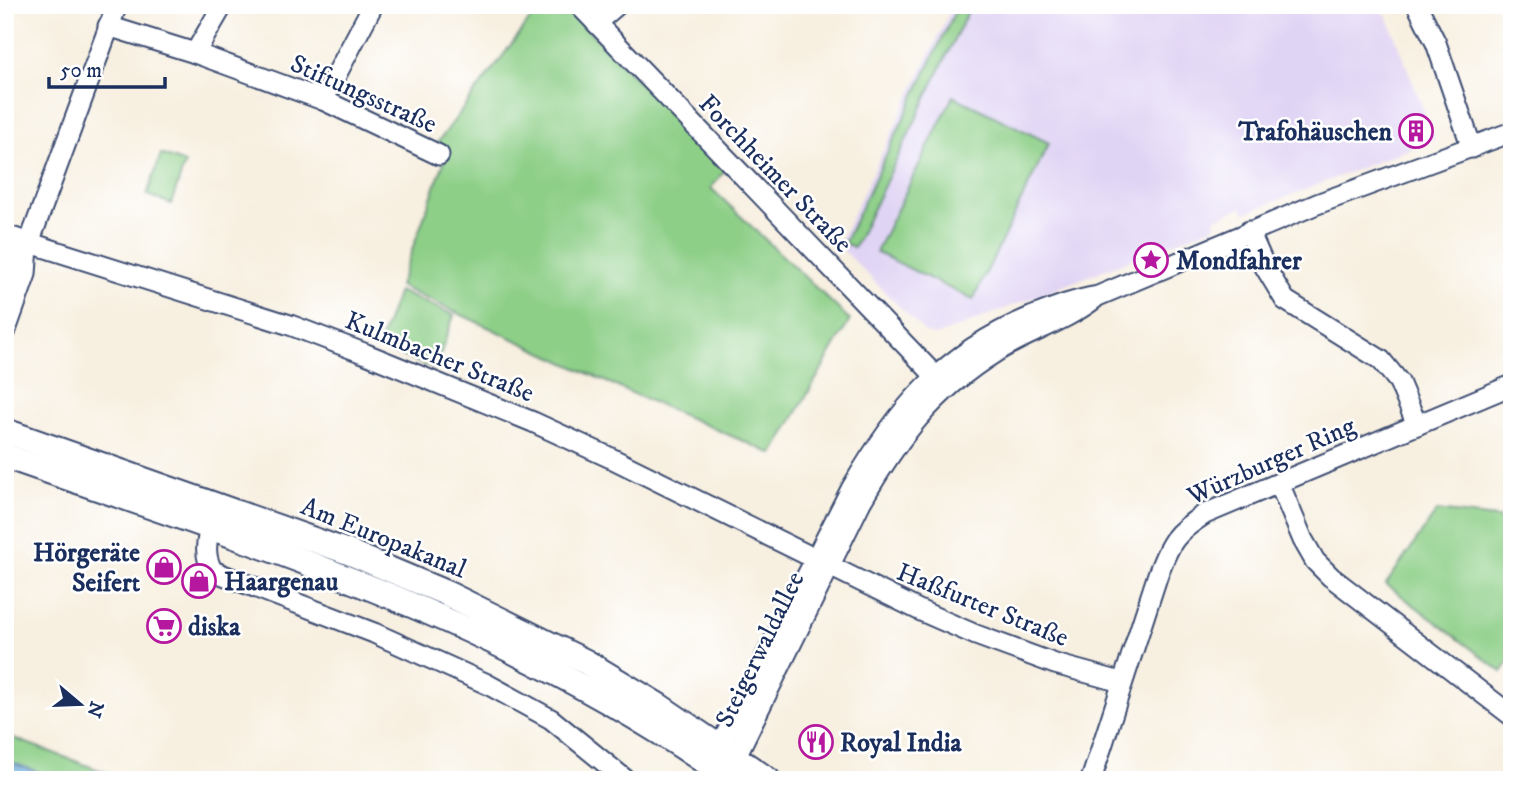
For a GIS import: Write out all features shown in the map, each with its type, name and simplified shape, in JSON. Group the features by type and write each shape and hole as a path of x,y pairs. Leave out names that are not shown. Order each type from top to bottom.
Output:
{"main road":[{"name":"Am Europakanal","path":"5,431 348,552 448,594 586,662 724,767"},
{"name":"Am Europakanal","path":"5,456 354,580 452,621 613,704 684,747 724,767 768,780"}],"street":[{"path":"5,289 13,268 29,243 117,5"},
{"path":"195,53 223,5"},
{"path":"323,100 373,5"},
{"name":"Forchheimer Straße","path":"579,5 941,382"},
{"path":"596,23 617,5"},
{"path":"1417,5 1436,43 1472,148"},
{"name":"Stiftungsstraße","path":"108,26 195,53 323,100 439,155"},
{"name":"Steigerwaldallee","path":"724,767 872,453 897,416 941,382 969,348 1005,328 1071,301 1098,296 1317,204 1512,132"},
{"path":"1250,231 1265,267 1285,300 1381,360 1399,382 1417,425"},
{"name":"Kulmbacher Straße","path":"5,235 297,328 378,359 545,427 822,562"},
{"path":"5,333 26,274 29,243"},
{"name":"Würzburger Ring","path":"1091,780 1121,682 1170,543 1187,525 1205,514 1279,482 1512,385"},
{"path":"1279,482 1303,540 1315,561 1331,577 1512,716"},
{"path":"210,528 206,551 208,563 213,570 374,633 487,684 551,719 626,780"},
{"name":"Haßfurter Straße","path":"822,562 975,635 1055,664 1121,682"}],"shaded area":[{"path":"953,5 1373,5 1387,16 1435,139 1245,213 1242,207 1214,219 1216,226 936,336 926,333 838,245"}],"green space":[{"path":"541,5 564,5 725,170 711,188 850,320 773,454 622,389 399,286 448,151 438,142"},
{"path":"958,5 971,5 854,248 844,243"},
{"path":"953,96 1049,143 973,300 876,252"},
{"path":"161,154 185,163 171,204 147,195"},
{"path":"398,291 454,315 435,369 378,347"},
{"path":"1437,511 1512,520 1512,657 1502,672 1386,584"},
{"path":"5,735 125,780 59,780 5,760"}],"water":[{"path":"5,760 59,780 5,780"}],"place":[{"name":"Trafohäuschen","path":"1416,131"},
{"name":"Mondfahrer","path":"1151,260"},
{"name":"Hörgeräte Seifert","path":"164,567"},
{"name":"Haargenau","path":"199,581"},
{"name":"diska","path":"164,626"},
{"name":"Royal India","path":"816,742"}]}
